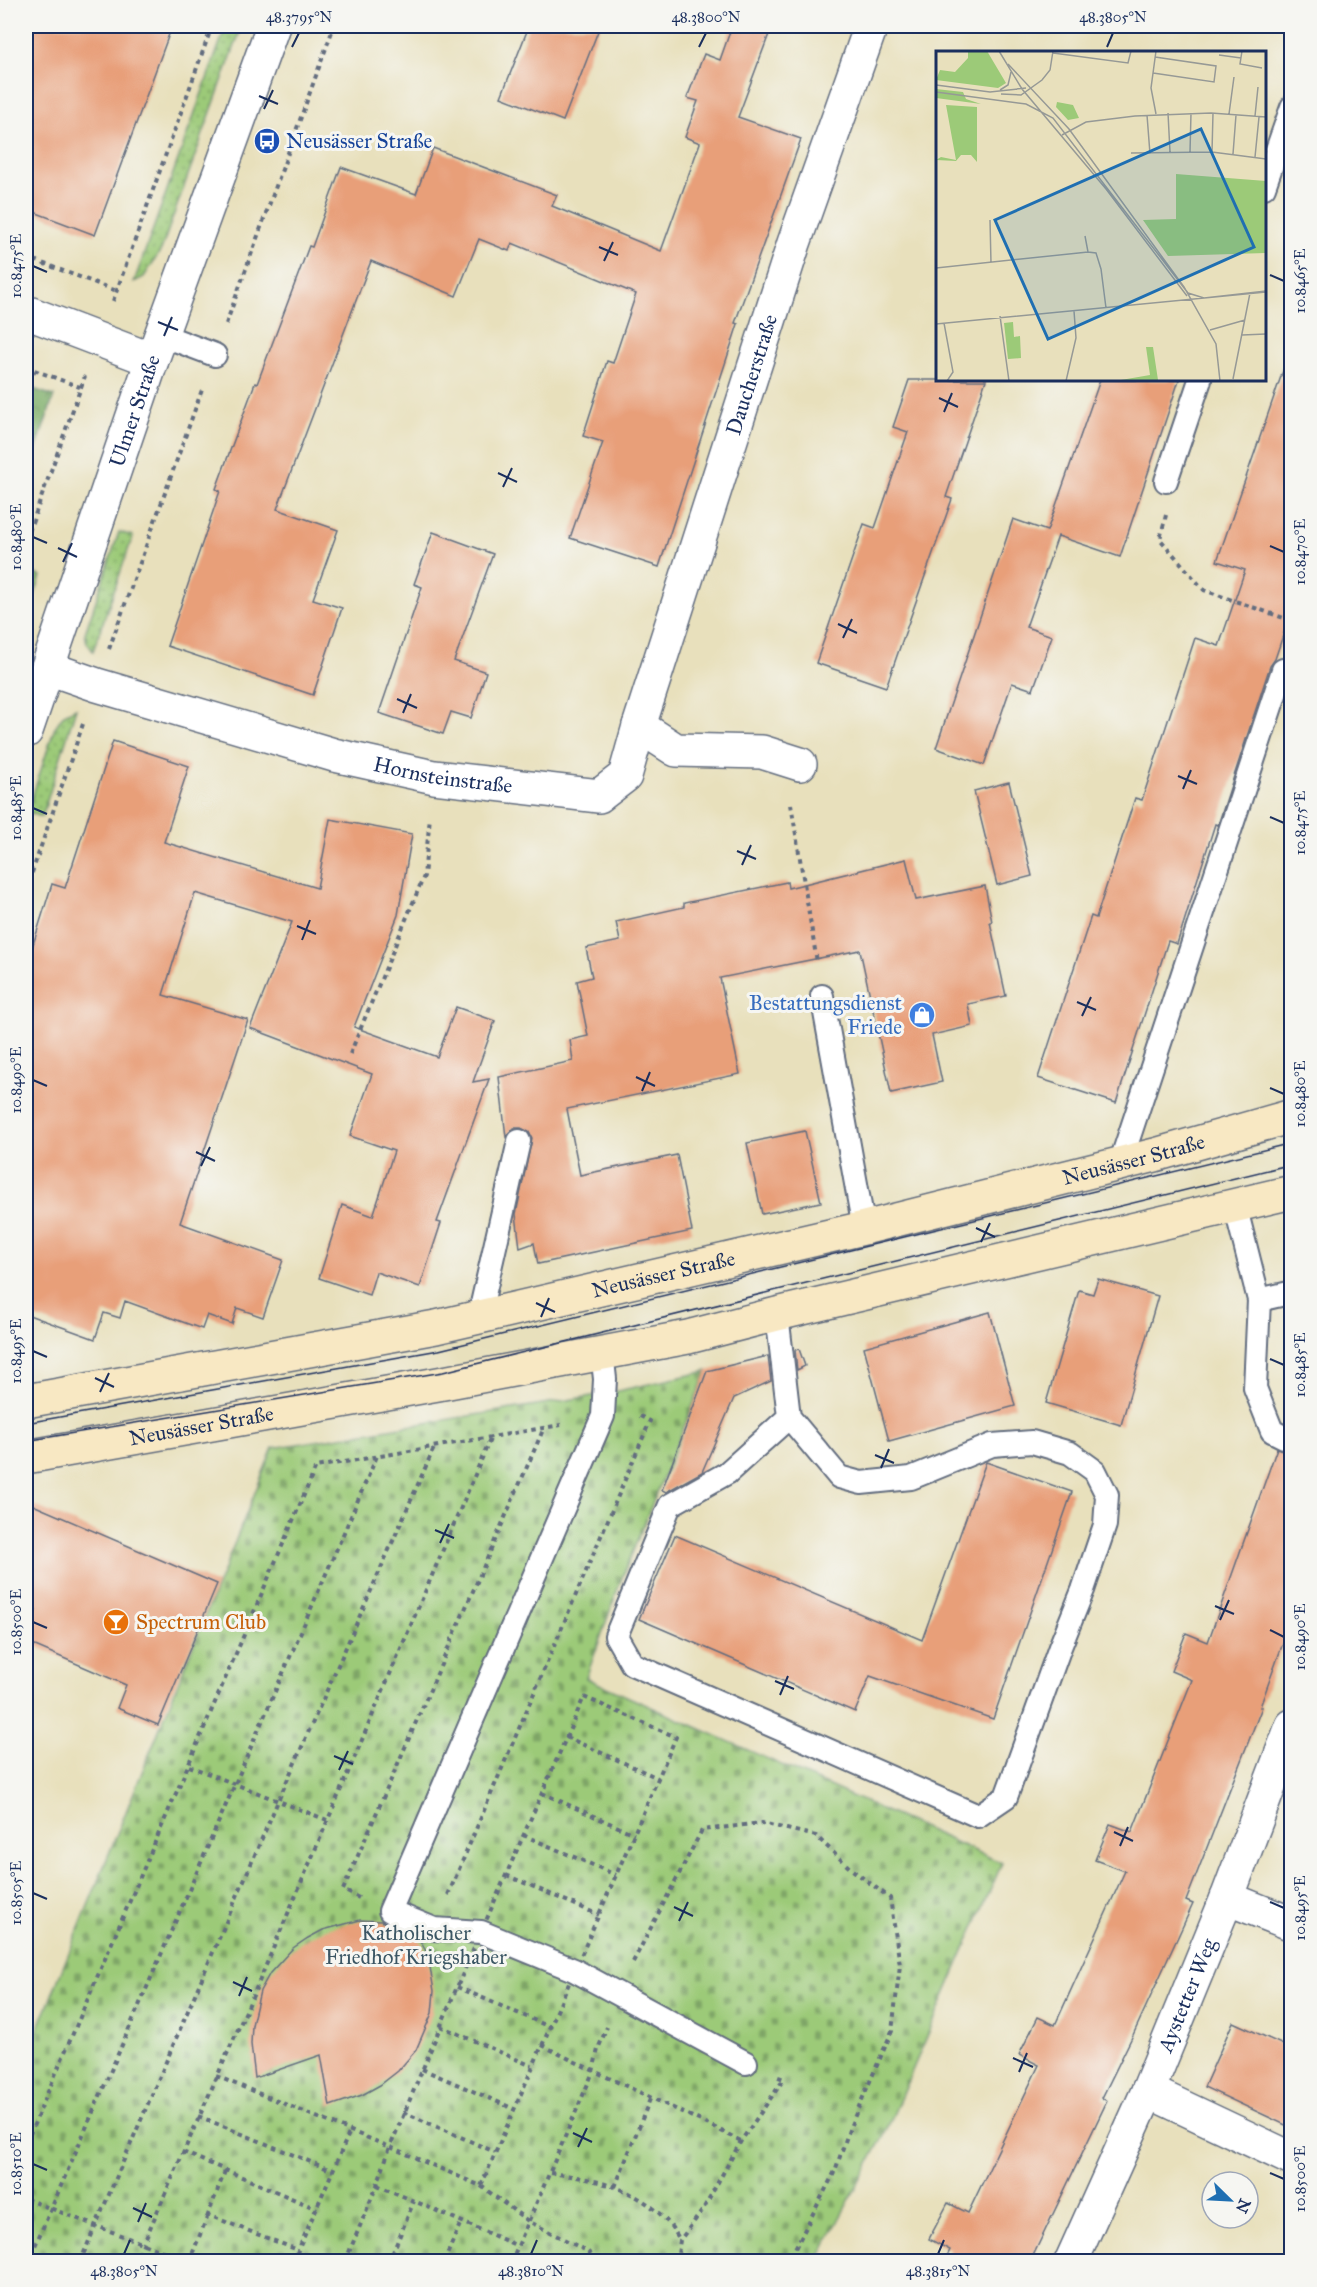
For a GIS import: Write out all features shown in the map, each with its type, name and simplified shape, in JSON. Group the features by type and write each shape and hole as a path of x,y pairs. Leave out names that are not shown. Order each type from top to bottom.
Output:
{"main road":[{"name":"Neusässer Straße","path":"26,1401 435,1327 864,1228 1120,1164 1292,1116"},
{"name":"Neusässer Straße","path":"26,1457 688,1337 1292,1192"}],"street":[{"name":"Ulmer Straße","path":"26,731 157,348 273,26"},
{"name":"Daucherstraße","path":"639,726 794,243 871,26"},
{"path":"26,312 157,348"},
{"name":"Hornsteinstraße","path":"48,668 97,686 334,755 434,777 599,796 625,776 639,726"},
{"path":"639,726 676,750 762,752 791,761"},
{"name":"Aystetter Weg","path":"1071,2262 1148,2091 1227,1898 1292,1725"},
{"path":"1227,1898 1292,1924"},
{"path":"1148,2091 1292,2159"}],"lane":[{"path":"1266,182 1292,107"},
{"path":"157,348 215,355"},
{"path":"1166,481 1200,381"},
{"path":"1120,1164 1283,670"},
{"path":"822,996 864,1228"},
{"path":"479,1317 519,1141"},
{"path":"1235,1205 1259,1300 1255,1388 1282,1436"},
{"path":"1259,1300 1289,1293"},
{"path":"777,1314 789,1417 839,1477 861,1483 911,1478 992,1445 1032,1442 1070,1453 1095,1471 1107,1495 1105,1525 1006,1797 978,1816 632,1664 616,1636 670,1505 727,1473 789,1417"},
{"path":"602,1352 605,1379 603,1416 390,1911 434,1929 481,1932 574,1970 746,2062"}],"path":[{"path":"26,257 117,291 212,26"},
{"path":"26,367 80,387 26,540"},
{"path":"26,378 36,372"},
{"path":"1166,481 1170,500 1160,539 1204,590 1292,621"},
{"path":"26,890 86,716"},
{"path":"791,761 822,996"},
{"path":"350,1054 424,876 434,777"},
{"path":"26,2143 316,1467 543,1430 603,1416 621,1406 650,1420 434,1929"},
{"path":"390,1911 343,1890 543,1430"},
{"path":"135,2262 491,1437"},
{"path":"80,2262 278,1801 434,1447"},
{"path":"28,2262 377,1456"},
{"path":"566,1737 658,1778"},
{"path":"189,1767 327,1820"},
{"path":"542,1793 634,1834"},
{"path":"633,1962 702,1830 762,1823 816,1836 851,1869 890,1898 900,1965 892,2031 850,2127 835,2171 789,2262"},
{"path":"523,1835 616,1875"},
{"path":"506,1875 599,1915"},
{"path":"457,1987 550,2027"},
{"path":"511,2262 593,2072 598,2049 621,1994"},
{"path":"440,2026 532,2066"},
{"path":"542,2045 593,2072 650,2099 691,2115 741,2141"},
{"path":"677,2262 680,2240 702,2211 741,2141 784,2079 746,2062"},
{"path":"422,2069 514,2109"},
{"path":"216,2076 390,2147 345,2262"},
{"path":"615,2187 650,2099"},
{"path":"404,2112 495,2152"},
{"path":"198,2116 333,2171"},
{"path":"293,2262 350,2131"},
{"path":"183,2152 317,2209"},
{"path":"26,2199 190,2261 225,2171"},
{"path":"550,2173 577,2176 615,2187 637,2197 663,2217 680,2240"},
{"path":"377,2185 518,2246"},
{"path":"481,2186 528,2221 588,2251 599,2262"},
{"path":"389,2262 414,2201"},
{"path":"208,2215 298,2250"},
{"path":"444,2262 461,2222"}],"green space":[{"path":"226,26 242,26 161,250 144,277 134,282"},
{"path":"26,388 54,396 26,479"},
{"path":"119,532 133,536 93,651 87,643 85,633"},
{"path":"28,572 41,576 26,620 26,580"},
{"path":"76,708 42,817 27,812 55,727 64,714"},
{"name":"Katholischer Friedhof Kriegshaber","path":"707,1371 621,1580 586,1678 1002,1863 887,2129 817,2261 26,2262 26,2059 273,1448 604,1394"}],"building":[{"path":"26,26 172,26 95,235 26,209"},
{"path":"529,26 600,26 563,121 501,97"},
{"path":"732,26 772,26 738,117 801,139 735,323 738,324 659,567 570,538 603,442 583,436 607,361 613,363 636,294 512,243 509,251 479,239 456,296 371,261 277,509 338,530 313,599 342,608 313,695 167,646 220,491 216,489 255,383 257,384 309,246 312,247 341,167 416,194 433,148 557,195 552,206 661,251 700,143 685,137 698,101 687,98 704,54 720,60"},
{"path":"1286,362 1292,363 1292,609 1275,659 1270,666 1218,825 1215,824 1177,944 1168,941 1116,1103 1038,1078 1091,916 1096,918 1135,798 1142,800 1195,638 1219,646 1245,570 1217,561"},
{"path":"909,380 986,381 946,497 952,499 886,687 816,663 864,524 875,528 908,432 893,427"},
{"path":"1100,381 1179,381 1120,557 1058,536 1026,627 1052,636 1033,690 1012,683 984,765 936,748 1013,519 1047,531"},
{"path":"433,532 493,554 454,661 486,672 471,718 451,712 443,734 379,713 422,587 414,584"},
{"path":"113,741 189,766 164,842 317,888 330,819 412,834 398,915 354,1027 437,1057 456,1007 495,1021 473,1082 489,1079 437,1222 441,1223 420,1287 376,1272 369,1295 319,1278 342,1205 373,1216 394,1151 350,1136 372,1074 250,1028 292,922 195,893 163,995 248,1020 180,1223 283,1260 263,1317 237,1308 232,1324 207,1315 202,1329 125,1301 120,1318 104,1313 95,1339 26,1314 26,967 52,884 65,888"},
{"path":"1009,782 1032,876 997,885 974,791"},
{"path":"906,859 916,900 985,886 992,922 990,922 1006,996 968,1004 972,1026 932,1035 942,1082 891,1093 860,950 720,978 740,1074 567,1109 580,1175 677,1155 692,1231 538,1264 534,1243 520,1248 516,1214 532,1138 529,1132 521,1128 514,1128 506,1137 499,1077 573,1061 570,1040 588,1036 577,981 592,977 586,948 620,941 616,922 684,907 684,903 787,882 788,888"},
{"path":"805,1131 821,1202 762,1214 747,1143"},
{"path":"1098,1279 1158,1296 1121,1425 1046,1403 1079,1290 1093,1294"},
{"path":"990,1312 1015,1406 889,1441 864,1347"},
{"path":"799,1349 805,1366 797,1370 795,1350"},
{"path":"768,1356 771,1381 734,1398 702,1472 666,1492 662,1490 707,1371"},
{"path":"1277,1448 1292,1454 1292,1618 1260,1707 1262,1707 1186,1901 1193,1904 1102,2098 1107,2101 1030,2262 944,2262 950,2250 929,2239 948,2203 968,2213 1039,2065 1019,2055 1038,2017 1055,2025 1125,1871 1095,1860 1110,1824 1132,1832 1192,1680 1171,1671 1186,1633 1208,1642"},
{"path":"986,1462 1072,1492 993,1719 870,1676 855,1712 639,1619 675,1535 922,1640"},
{"name":"Spectrum Club","path":"26,1502 217,1584 158,1725 117,1708 126,1685 26,1642 26,1635 36,1610 26,1605"},
{"path":"360,1920 381,1921 418,1937 428,1955 434,1991 432,2013 416,2050 398,2071 380,2085 362,2095 330,2106 321,2055 255,2078 251,2044 252,2025 260,1991 270,1973 293,1948 308,1938 323,1930"},
{"path":"1233,2022 1292,2049 1292,2128 1204,2087"}],"tram line":[{"path":"26,1423 439,1350 1292,1143"},
{"path":"26,1441 443,1372 1292,1164"}],"place":[{"name":"Neusässer Straße","path":"267,141"},
{"name":"Bestattungsdienst Friede","path":"922,1015"},
{"name":"Spectrum Club","path":"116,1622"}]}
